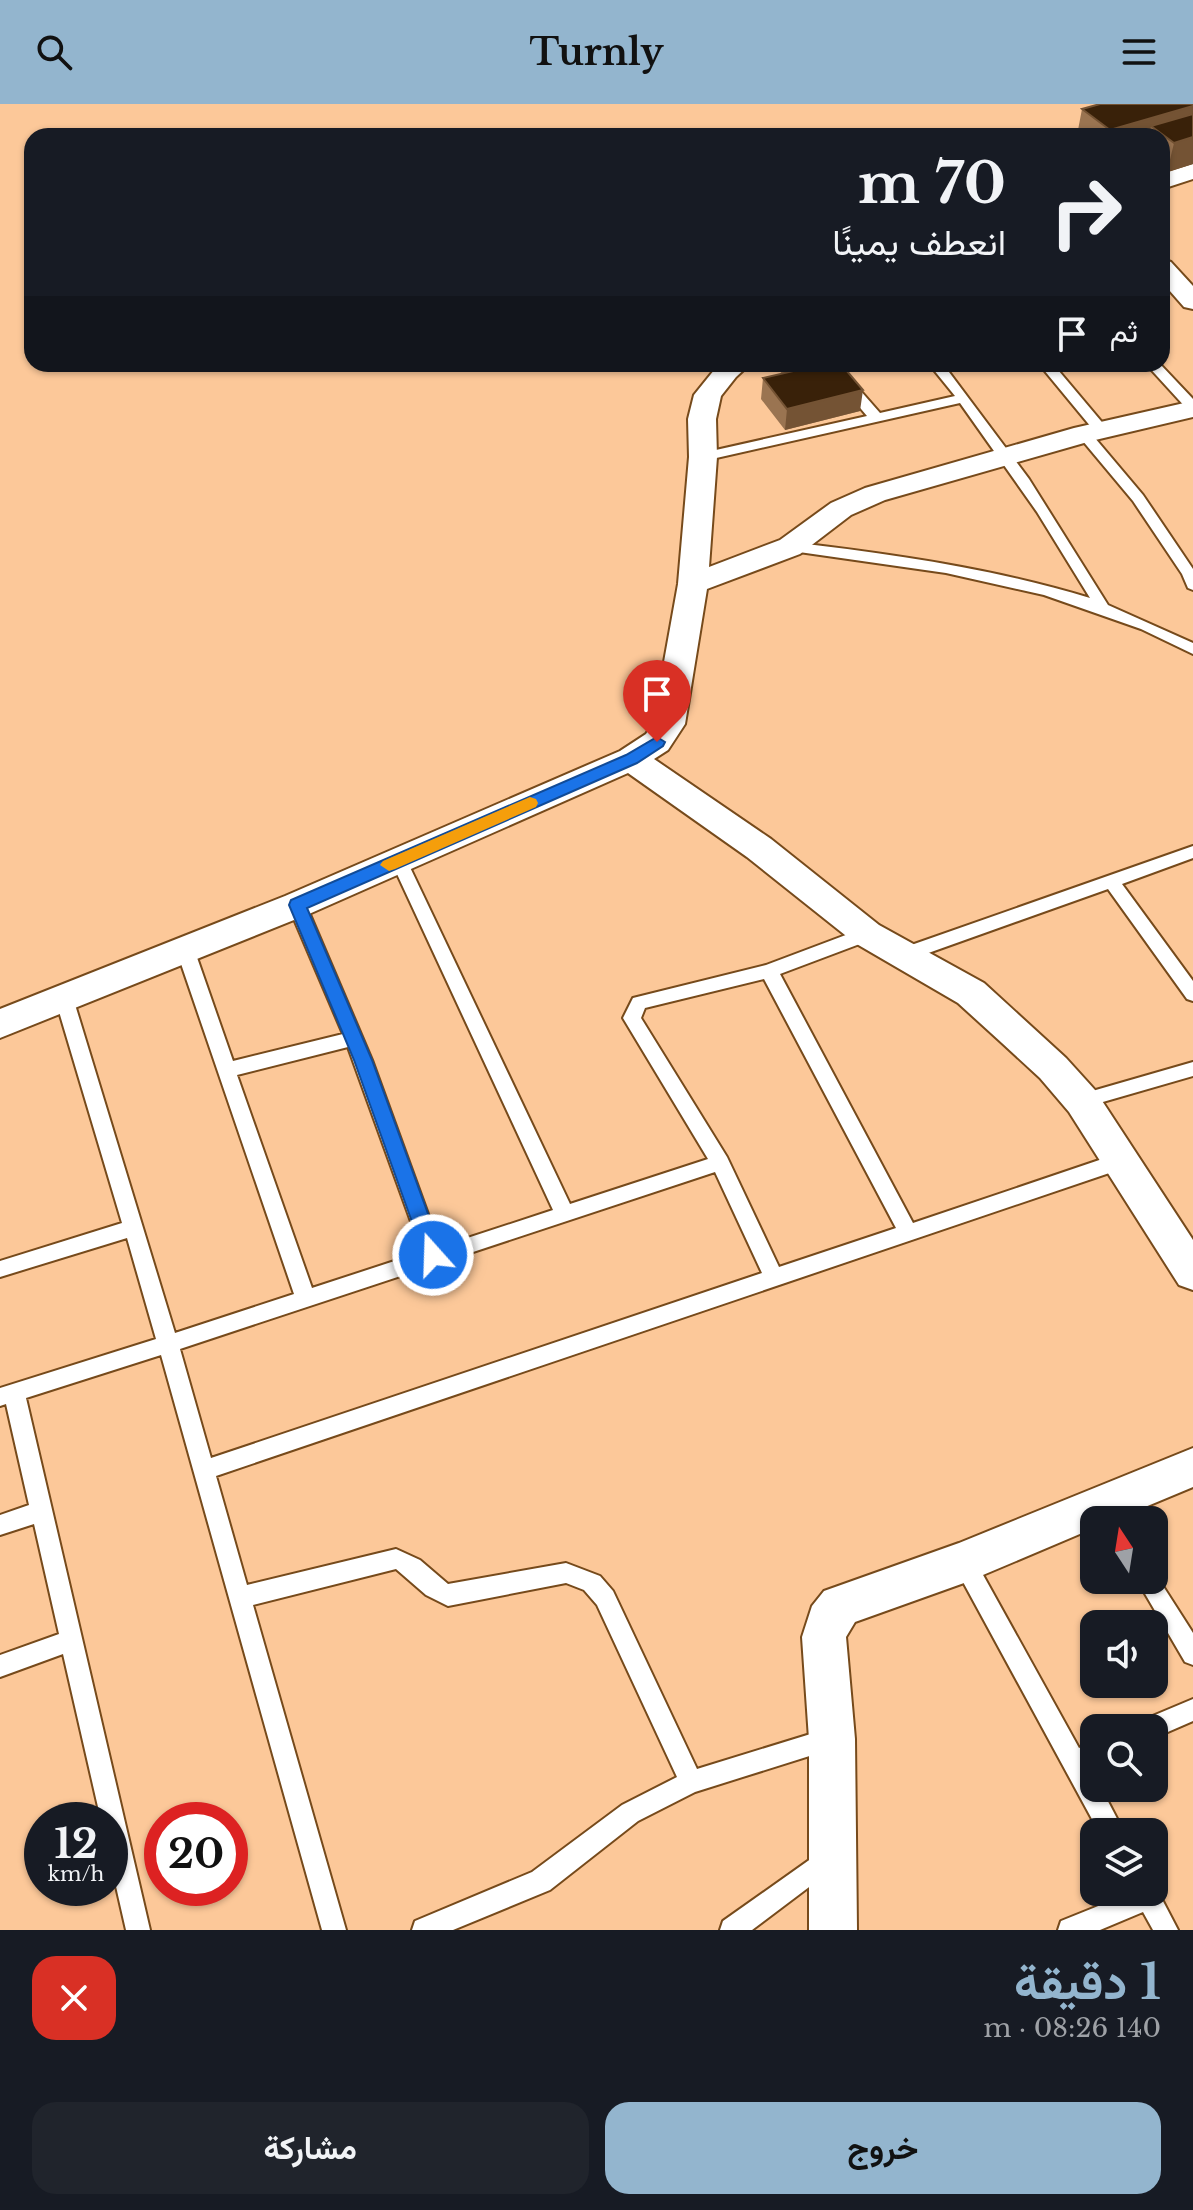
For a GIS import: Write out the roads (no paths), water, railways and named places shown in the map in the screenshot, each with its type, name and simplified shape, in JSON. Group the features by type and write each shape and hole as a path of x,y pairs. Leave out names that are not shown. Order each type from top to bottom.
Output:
{"street":[{"path":"1170,179 1193,171"},
{"path":"1170,276 1193,301"},
{"path":"0,1024 297,905 631,759 657,742 669,724 693,584 703,457 702,419 708,395 725,372"},
{"path":"693,584 790,547 841,509 875,494 1010,458 1092,432 1193,408"},
{"path":"631,759 759,848 867,934 971,993 1053,1068 1082,1101 1193,1273"},
{"path":"1118,1506 1193,1467"},
{"path":"833,1930 832,1739 824,1637 828,1621 840,1606 1080,1521"}],"lane":[{"path":"837,372 876,417"},
{"path":"943,372 1010,458 1053,522 1102,607"},
{"path":"1051,372 1189,574 1193,585"},
{"path":"1160,372 1193,408"},
{"path":"703,457 964,398"},
{"path":"790,547 894,559 984,576 1102,607 1157,629 1193,649"},
{"path":"906,954 1193,852"},
{"path":"399,861 564,1212"},
{"path":"1111,881 1192,992"},
{"path":"297,905 354,1038 433,1255"},
{"path":"774,1277 720,1163 632,1018 639,1003 769,971 867,934"},
{"path":"185,949 305,1298"},
{"path":"769,971 908,1232"},
{"path":"64,998 168,1344 334,1930"},
{"path":"227,1070 354,1038"},
{"path":"1082,1101 1193,1069"},
{"path":"204,1470 1120,1161"},
{"path":"138,1930 42,1511 7,1394 720,1163"},
{"path":"0,1269 134,1228"},
{"path":"0,1525 42,1511"},
{"path":"239,1598 396,1559 410,1563 436,1592 448,1595 566,1573 592,1583 605,1598 691,1782"},
{"path":"964,1562 1080,1750"},
{"path":"1157,1594 1193,1654"},
{"path":"0,1666 71,1640"},
{"path":"1168,1721 1193,1710"},
{"path":"424,1930 541,1881 630,1813 691,1782 832,1739"},
{"path":"732,1930 832,1855"},
{"path":"1070,1930 1123,1906"},
{"path":"1153,1906 1166,1930"}]}
